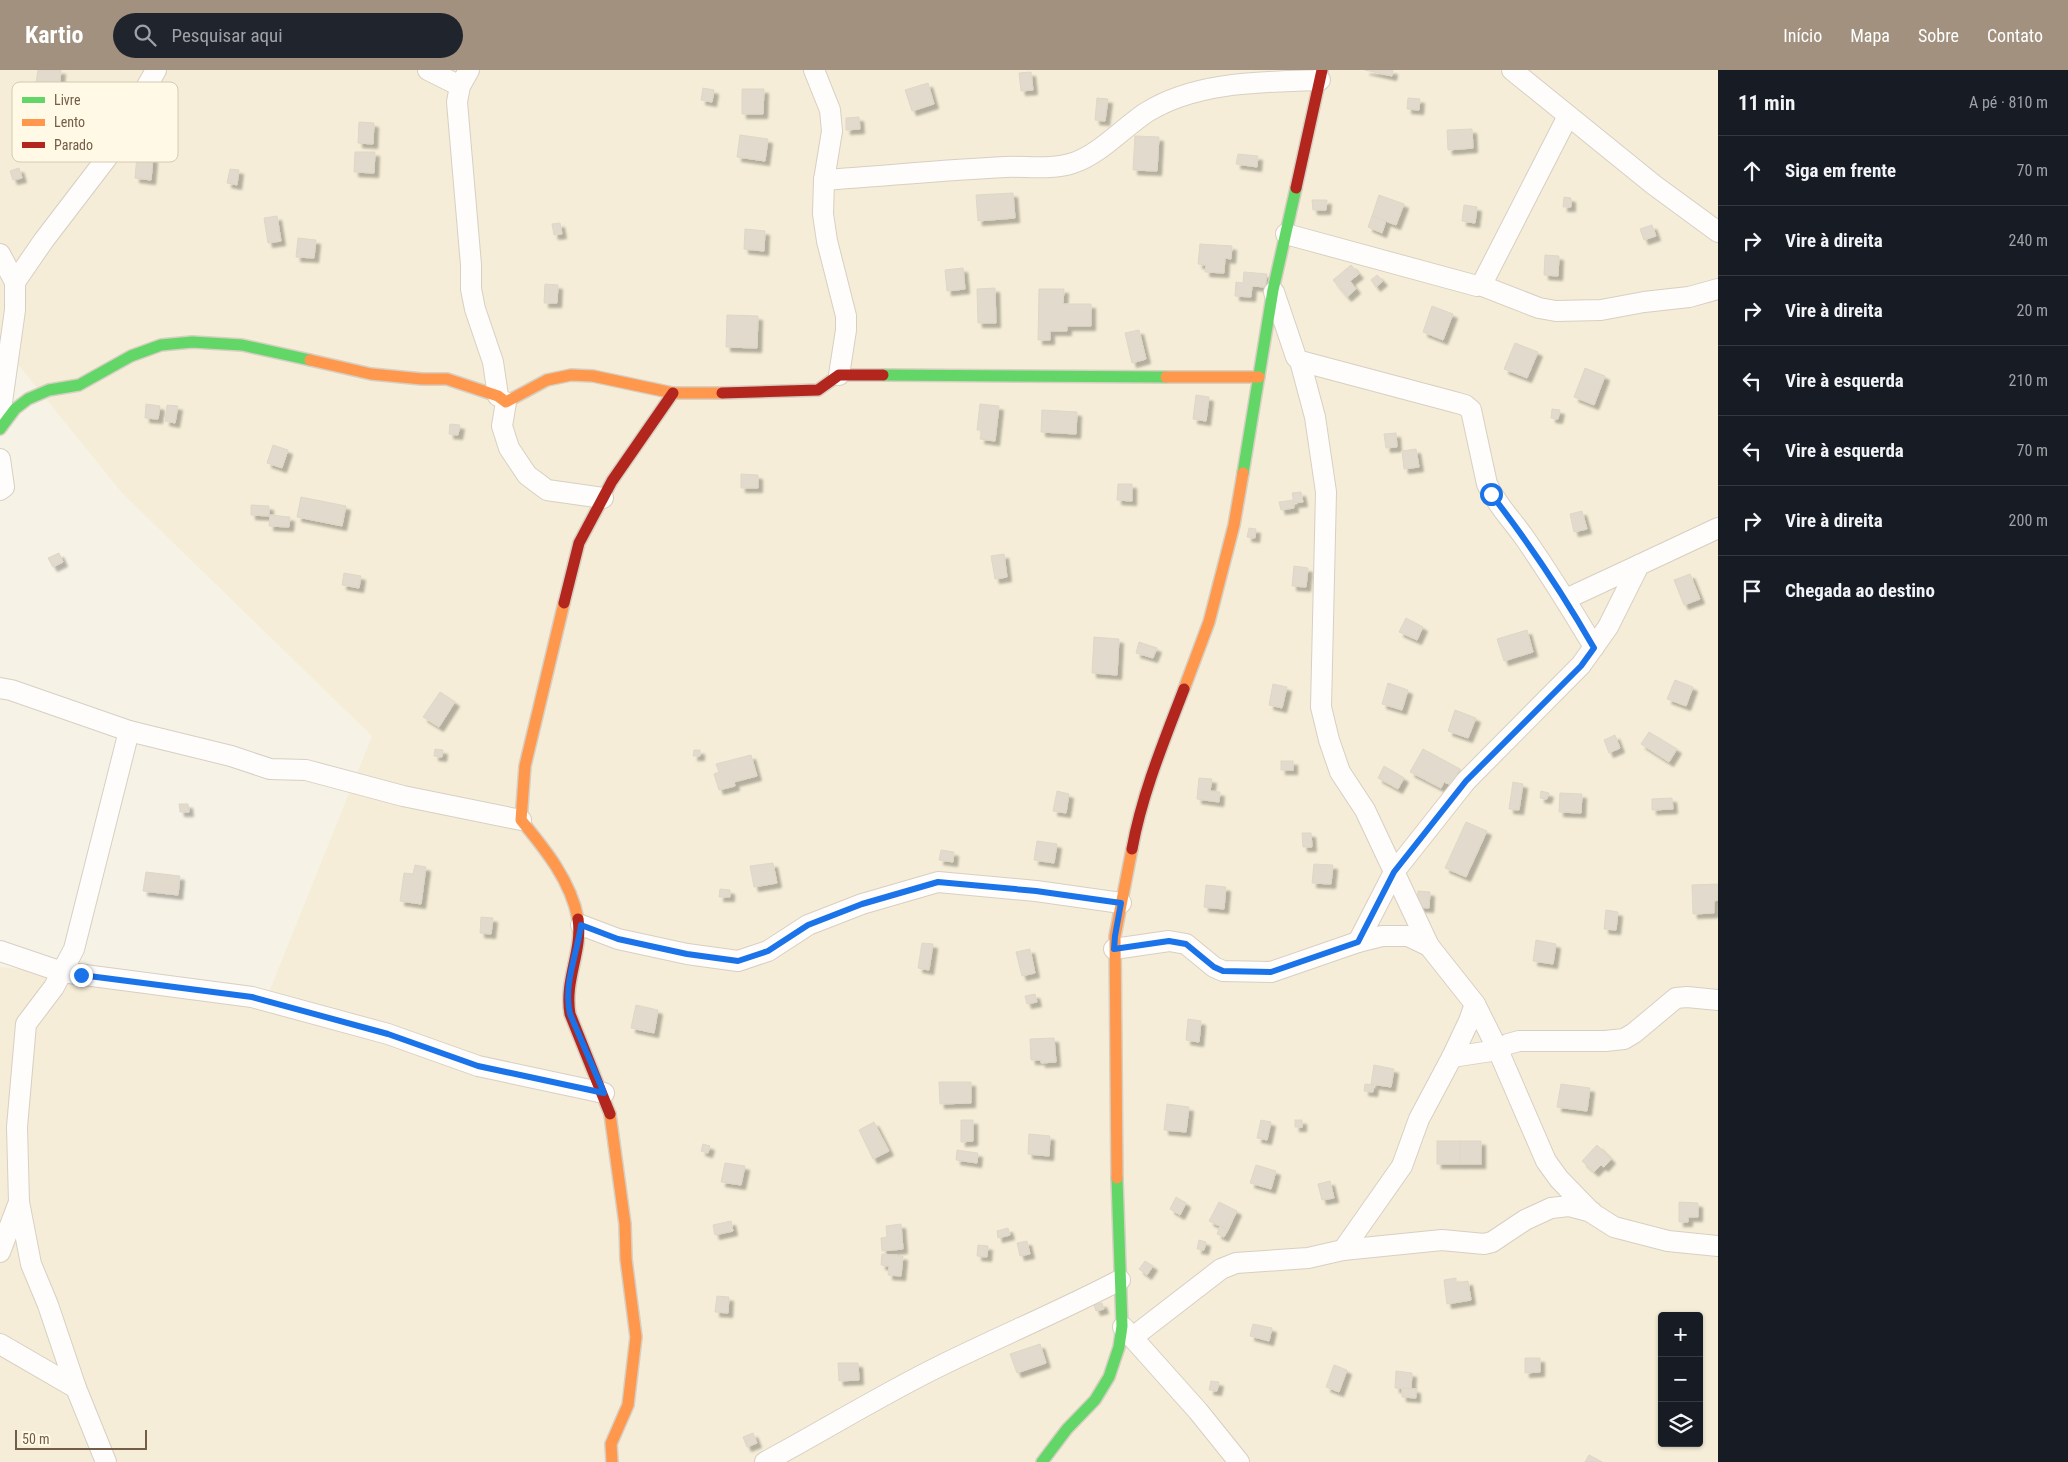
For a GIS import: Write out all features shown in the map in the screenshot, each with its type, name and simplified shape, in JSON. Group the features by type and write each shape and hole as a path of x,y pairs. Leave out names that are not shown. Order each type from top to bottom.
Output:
{"street":[{"path":"149,82 156,70"},
{"path":"428,70 465,78 457,102 472,265 471,289 475,309 493,362 502,399 502,426 509,448 527,475 547,490 603,498"},
{"path":"814,70 830,110 832,131 824,180 824,214 827,241 846,316 846,330 838,375"},
{"path":"1512,70 1654,185 1718,232"},
{"path":"824,180 1004,167 1064,165 1087,156 1149,112 1169,101 1206,89 1321,75 1274,290 1234,525 1216,599 1158,757 1135,832 1114,949 1120,1280 1128,1331 1239,1462"},
{"path":"1286,234 1472,286 1480,284 1483,282 1568,116"},
{"path":"15,282 44,240 104,162"},
{"path":"0,254 15,282 15,310 0,416"},
{"path":"1480,284 1521,302 1538,308 1556,311 1601,310 1644,302 1689,297 1718,289"},
{"path":"1274,290 1296,357 1300,361 1315,417 1326,492 1321,707 1329,740 1340,772 1365,810 1429,946 1475,1004 1498,1050 1546,1161 1559,1179 1592,1213 1614,1227 1668,1241 1718,1246"},
{"path":"0,429 15,410 28,399 49,390 79,385 131,356 161,345 184,343 242,345 370,374 447,378 502,399 547,380 572,375 593,376 673,393 818,390 838,375 1259,377"},
{"path":"1300,361 1459,403 1471,410 1487,484 1491,494 1523,535 1566,599 1594,648"},
{"path":"521,820 524,766 579,543 612,481 673,393"},
{"path":"0,459 4,486 0,490"},
{"path":"1566,599 1718,528"},
{"path":"1358,942 1394,872 1466,781 1581,666 1608,627 1639,565"},
{"path":"0,688 11,690 129,732 231,756 270,769 306,770 403,796 521,820 543,844 578,910 581,925 579,941 572,962 567,1002 570,1014 609,1109 625,1224 626,1258 636,1337 628,1405 611,1444 612,1462"},
{"path":"106,1462 76,1388 48,1305 31,1264 19,1202 17,1127 26,1024 54,987 76,940 129,732"},
{"path":"581,925 618,939 687,954 738,961 768,951 808,925 862,904 938,882 1036,891 1121,903"},
{"path":"1114,949 1169,941 1186,944 1214,967 1223,971 1271,972 1358,942 1382,936 1408,936 1429,946"},
{"path":"0,951 62,972 252,997 388,1034 478,1066 604,1093"},
{"path":"1452,1057 1498,1050 1508,1044 1519,1041 1604,1041 1624,1039 1676,998 1687,997 1718,1000"},
{"path":"1343,1250 1402,1166 1416,1124 1452,1057 1475,1004"},
{"path":"0,1252 19,1202"},
{"path":"1042,1462 1067,1429 1095,1400 1109,1376 1119,1347 1128,1331 1221,1268 1236,1263 1308,1258 1343,1250 1442,1240 1484,1244 1492,1242 1525,1220 1551,1208 1569,1206 1592,1213"},
{"path":"765,1462 860,1408 937,1368 1120,1280"},
{"path":"0,1344 76,1388"}],"shaded area":[{"path":"0,70 1718,70 1718,1462 0,1462 0,967 267,997 372,736 123,494 0,342"}],"building":[{"path":"38,70 61,70 60,82 36,82"},
{"path":"1365,70 1393,70 1392,76"},
{"path":"1031,72 1033,90 1021,91 1019,73"},
{"path":"928,83 934,104 912,111 905,90"},
{"path":"703,88 714,90 712,102 701,100"},
{"path":"742,89 764,89 763,114 742,114"},
{"path":"1097,98 1108,99 1105,121 1095,120"},
{"path":"1408,98 1420,99 1419,110 1407,109"},
{"path":"859,117 860,129 846,130 846,118"},
{"path":"359,122 374,123 373,144 358,143"},
{"path":"1472,129 1473,148 1448,150 1447,130"},
{"path":"740,135 768,139 765,161 737,157"},
{"path":"1135,136 1159,137 1157,171 1133,170"},
{"path":"355,152 375,152 374,173 354,172"},
{"path":"1238,154 1258,156 1257,167 1236,164"},
{"path":"136,162 153,162 151,180 135,178"},
{"path":"19,168 22,178 13,180 10,171"},
{"path":"230,169 239,170 237,185 227,183"},
{"path":"1013,193 1015,218 978,221 976,195"},
{"path":"1379,195 1404,204 1396,225 1372,216"},
{"path":"1564,197 1571,198 1571,207 1563,207"},
{"path":"1312,200 1327,200 1326,210 1313,210"},
{"path":"1464,205 1477,207 1475,223 1462,221"},
{"path":"277,216 281,241 268,243 264,218"},
{"path":"1372,216 1386,221 1382,233 1368,227"},
{"path":"560,223 562,234 554,235 552,224"},
{"path":"1652,225 1656,236 1644,240 1640,229"},
{"path":"745,229 765,231 764,251 744,249"},
{"path":"298,238 316,240 314,258 296,257"},
{"path":"1200,244 1232,246 1231,259 1225,258 1224,273 1205,272 1206,265 1198,264"},
{"path":"1545,255 1559,256 1558,276 1544,275"},
{"path":"1351,265 1359,274 1350,281 1356,289 1347,297 1333,280"},
{"path":"963,268 965,289 947,291 945,270"},
{"path":"1244,272 1267,274 1265,287 1252,286 1251,297 1235,296 1236,282 1243,283"},
{"path":"1377,275 1383,281 1376,287 1371,280"},
{"path":"545,284 558,285 557,303 544,303"},
{"path":"995,288 996,323 978,323 977,289"},
{"path":"1039,289 1064,289 1063,304 1091,304 1091,326 1067,326 1067,331 1050,331 1050,340 1038,340"},
{"path":"1432,306 1453,314 1443,340 1423,332"},
{"path":"727,315 758,316 757,348 726,347"},
{"path":"1139,330 1146,359 1132,363 1125,333"},
{"path":"1515,343 1538,352 1527,378 1504,369"},
{"path":"1585,368 1605,376 1594,405 1574,397"},
{"path":"1196,395 1209,397 1206,421 1193,419"},
{"path":"146,404 160,406 158,419 145,418"},
{"path":"980,404 999,406 995,441 980,439 982,430 977,430"},
{"path":"167,405 178,406 175,423 165,421"},
{"path":"1552,409 1560,410 1558,419 1551,418"},
{"path":"1042,410 1077,412 1076,434 1041,432"},
{"path":"450,424 460,425 458,435 449,434"},
{"path":"1396,433 1397,447 1386,448 1384,434"},
{"path":"273,445 288,450 282,468 267,463"},
{"path":"1416,449 1419,467 1404,469 1402,451"},
{"path":"741,474 758,475 758,488 741,488"},
{"path":"1118,484 1132,484 1132,501 1117,500"},
{"path":"1301,492 1303,502 1294,503 1292,493"},
{"path":"301,497 346,506 342,526 297,517"},
{"path":"1293,500 1294,508 1281,510 1279,502"},
{"path":"251,505 269,506 269,516 251,515"},
{"path":"1582,511 1587,529 1574,532 1570,514"},
{"path":"270,515 290,517 289,527 269,526"},
{"path":"1249,528 1256,529 1255,538 1247,537"},
{"path":"59,553 63,562 53,567 48,558"},
{"path":"1004,554 1007,577 995,579 991,556"},
{"path":"1294,566 1308,568 1306,587 1292,586"},
{"path":"344,573 361,576 359,588 342,585"},
{"path":"1690,574 1700,599 1684,605 1674,580"},
{"path":"1406,618 1423,627 1417,640 1399,632"},
{"path":"1527,630 1533,652 1504,661 1497,639"},
{"path":"1094,637 1119,639 1117,675 1092,673"},
{"path":"1139,642 1157,648 1153,658 1136,653"},
{"path":"1675,680 1693,687 1686,706 1667,699"},
{"path":"1388,683 1408,690 1402,710 1382,704"},
{"path":"1273,684 1287,687 1282,708 1269,705"},
{"path":"440,692 455,702 439,727 423,717"},
{"path":"1455,710 1476,718 1468,738 1448,731"},
{"path":"1649,732 1677,749 1669,762 1641,744"},
{"path":"1615,735 1620,748 1609,753 1604,740"},
{"path":"435,749 443,750 442,757 434,756"},
{"path":"1423,749 1460,769 1451,785 1444,782 1441,788 1410,772"},
{"path":"694,750 700,750 700,756 693,756"},
{"path":"751,755 757,776 734,782 735,786 719,790 714,774 719,772 716,764"},
{"path":"1281,761 1293,761 1293,770 1281,770"},
{"path":"1384,766 1404,778 1398,789 1378,778"},
{"path":"1199,778 1212,779 1210,791 1220,792 1219,802 1197,799"},
{"path":"1513,782 1523,784 1519,810 1509,809"},
{"path":"1057,791 1069,794 1066,813 1053,811"},
{"path":"1541,791 1549,793 1547,799 1540,798"},
{"path":"1560,793 1582,794 1581,813 1559,812"},
{"path":"1672,798 1673,809 1652,810 1652,799"},
{"path":"179,804 188,804 189,812 180,812"},
{"path":"1466,822 1487,831 1466,877 1445,868"},
{"path":"1302,833 1311,833 1312,847 1303,847"},
{"path":"1037,841 1057,844 1054,863 1034,860"},
{"path":"941,850 954,852 953,862 939,860"},
{"path":"773,863 777,883 754,887 750,866"},
{"path":"1314,864 1333,865 1331,884 1312,883"},
{"path":"415,865 426,867 421,904 400,901 404,873 413,874"},
{"path":"146,872 180,876 178,895 143,891"},
{"path":"1718,884 1718,900 1714,901 1714,913 1693,914 1692,885"},
{"path":"1206,885 1226,887 1224,909 1204,907"},
{"path":"720,889 730,890 730,897 719,897"},
{"path":"1418,891 1430,892 1429,908 1417,907"},
{"path":"1606,910 1618,912 1616,930 1604,929"},
{"path":"481,917 493,918 491,934 480,933"},
{"path":"1536,940 1556,944 1553,964 1533,961"},
{"path":"922,943 933,944 929,970 918,968"},
{"path":"1030,949 1035,973 1022,976 1016,952"},
{"path":"1035,994 1037,1002 1027,1004 1025,996"},
{"path":"636,1005 658,1010 654,1033 631,1028"},
{"path":"1188,1019 1201,1021 1199,1042 1186,1040"},
{"path":"1054,1038 1056,1062 1041,1063 1041,1060 1031,1060 1030,1039"},
{"path":"1374,1065 1394,1069 1391,1087 1371,1084"},
{"path":"939,1082 971,1082 971,1103 940,1104"},
{"path":"1365,1084 1374,1085 1373,1092 1364,1091"},
{"path":"1561,1084 1590,1088 1587,1111 1557,1107"},
{"path":"1167,1104 1189,1107 1186,1132 1164,1130"},
{"path":"961,1120 973,1120 973,1141 961,1142"},
{"path":"1261,1120 1271,1122 1267,1140 1257,1138"},
{"path":"1295,1120 1302,1120 1302,1127 1295,1127"},
{"path":"874,1122 889,1151 873,1159 859,1130"},
{"path":"1029,1134 1050,1136 1049,1156 1028,1154"},
{"path":"1437,1141 1460,1141 1460,1164 1437,1164"},
{"path":"1460,1141 1481,1141 1481,1164 1460,1164"},
{"path":"703,1144 710,1146 708,1153 701,1151"},
{"path":"1597,1145 1611,1159 1604,1167 1601,1165 1594,1172 1582,1161"},
{"path":"957,1150 978,1153 977,1163 956,1160"},
{"path":"725,1163 745,1166 741,1185 721,1182"},
{"path":"1256,1165 1276,1171 1271,1189 1250,1183"},
{"path":"1330,1181 1334,1198 1322,1200 1318,1184"},
{"path":"1176,1197 1186,1203 1180,1215 1170,1209"},
{"path":"1219,1202 1237,1211 1228,1230 1209,1221"},
{"path":"1679,1202 1698,1203 1698,1217 1688,1217 1688,1222 1679,1222"},
{"path":"731,1221 733,1231 715,1235 713,1225"},
{"path":"901,1224 903,1249 882,1251 881,1238 887,1237 886,1226"},
{"path":"1220,1226 1228,1230 1224,1237 1217,1234"},
{"path":"1008,1228 1010,1235 998,1238 997,1231"},
{"path":"1199,1240 1206,1242 1204,1250 1197,1249"},
{"path":"1027,1241 1030,1254 1020,1256 1017,1243"},
{"path":"978,1245 988,1246 987,1257 977,1256"},
{"path":"882,1254 903,1256 901,1276 888,1275 889,1266 881,1265"},
{"path":"1145,1261 1153,1266 1147,1275 1139,1269"},
{"path":"1456,1278 1456,1283 1468,1281 1471,1300 1447,1304 1444,1280"},
{"path":"717,1296 729,1297 728,1313 715,1312"},
{"path":"1102,1303 1104,1309 1096,1311 1094,1305"},
{"path":"1253,1324 1272,1328 1269,1341 1250,1336"},
{"path":"1040,1344 1046,1363 1017,1373 1010,1354"},
{"path":"1525,1358 1540,1358 1540,1372 1525,1373"},
{"path":"838,1363 858,1363 859,1380 839,1381"},
{"path":"1334,1365 1347,1370 1339,1392 1326,1387"},
{"path":"1396,1371 1412,1373 1411,1389 1395,1388"},
{"path":"1211,1381 1219,1382 1217,1391 1209,1390"},
{"path":"1402,1388 1416,1389 1416,1398 1402,1397"},
{"path":"753,1433 757,1443 747,1447 743,1437"},
{"path":"1589,1455 1602,1462 1585,1462"}],"traffic: fast":[{"path":"1243,473 1273,290 1296,188"},
{"path":"0,429 15,409 28,399 49,390 79,385 131,356 161,345 192,342 242,345 310,360"},
{"path":"883,375 1166,377"},
{"path":"1042,1462 1067,1429 1095,1400 1109,1377 1119,1347 1122,1326 1117,1178"}],"traffic: slow":[{"path":"310,360 371,374 422,379 447,379 498,396 506,402 547,380 571,375 593,376 673,393 722,393"},
{"path":"1166,377 1259,377"},
{"path":"1184,689 1209,622 1234,525 1243,473"},
{"path":"564,603 525,766 521,820 556,866 570,892 578,919"},
{"path":"1117,1178 1115,936 1132,849"},
{"path":"610,1114 625,1224 626,1259 636,1337 628,1405 611,1444 612,1462"}],"traffic: jam":[{"path":"1296,188 1322,70"},
{"path":"722,393 818,390 839,375 883,375"},
{"path":"564,603 579,543 612,481 673,393"},
{"path":"1132,849 1148,788 1184,689"},
{"path":"578,919 578,943 569,989 570,1014 610,1114"}],"route":[{"path":"81,975 252,997 388,1034 478,1066 604,1093 570,1014 567,1002 572,962 579,941 581,925 618,939 687,954 738,961 768,951 808,925 862,904 938,882 1036,891 1121,903 1114,949 1169,941 1186,944 1214,967 1223,971 1271,972 1358,942 1394,872 1466,781 1581,666 1594,648 1566,599 1523,535 1491,494"}]}
